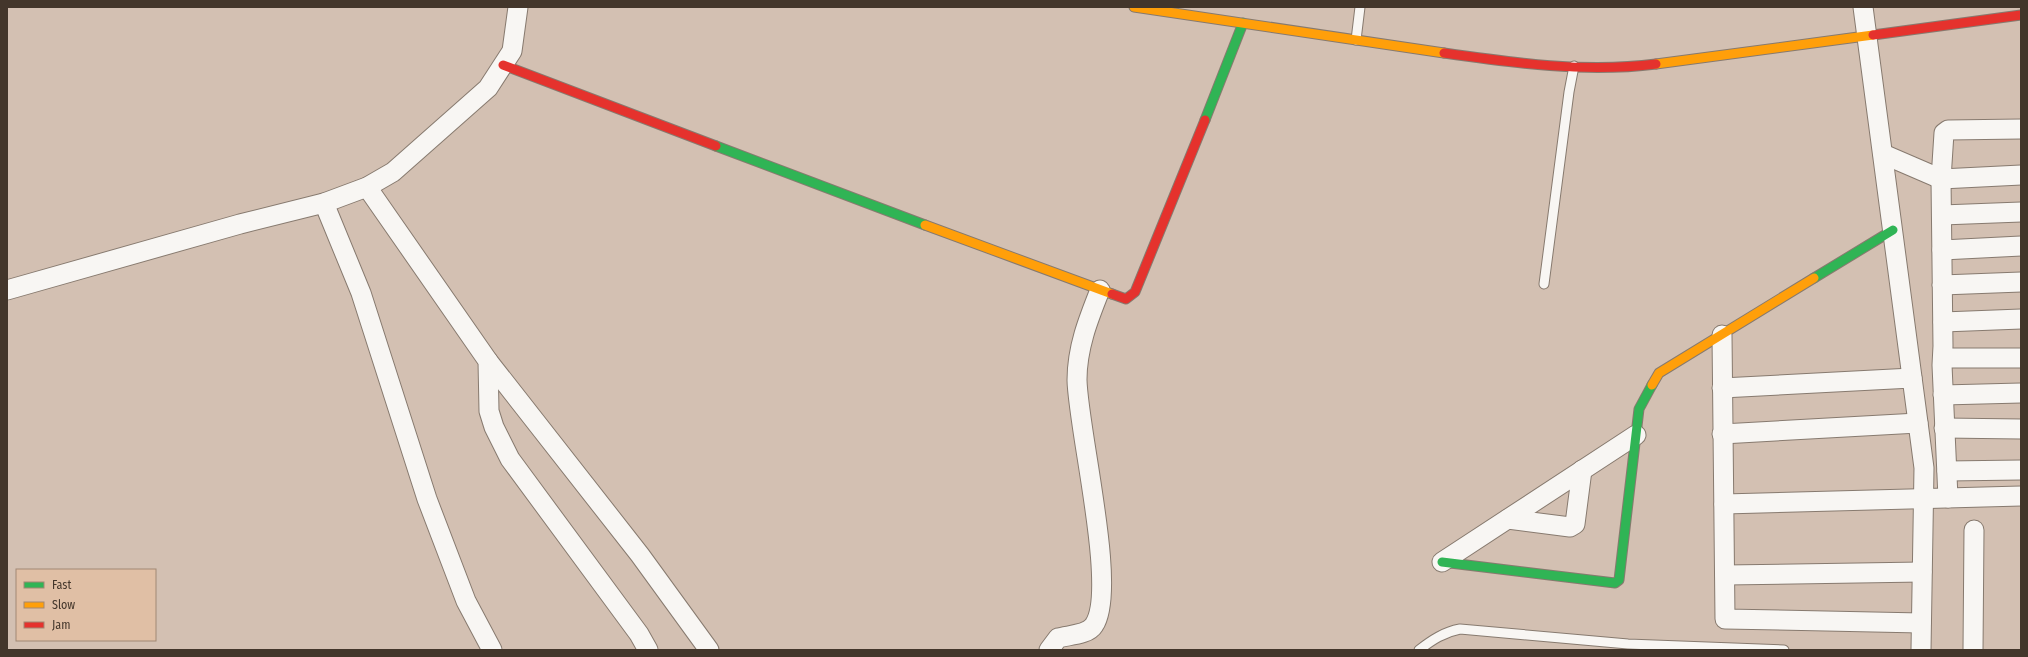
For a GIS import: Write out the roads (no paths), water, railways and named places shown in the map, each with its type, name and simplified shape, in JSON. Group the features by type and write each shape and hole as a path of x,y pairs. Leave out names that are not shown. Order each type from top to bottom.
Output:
{"street":[{"path":"7,290 240,224 324,203 367,187 393,172 488,88 512,51 518,7"},
{"path":"1134,7 1504,62 1574,66 1639,66 2021,15"},
{"path":"1863,7 1868,35 1924,468 1921,650"},
{"path":"503,65 1126,299 1135,292 1243,23"},
{"path":"1948,498 1942,358 1943,322 1941,179 1944,133 1948,130 2021,129"},
{"path":"1883,154 1941,179 2021,175"},
{"path":"367,187 488,361 640,555 709,650"},
{"path":"324,203 361,293 427,498 466,601 492,650"},
{"path":"1942,215 2021,212"},
{"path":"1442,562 1615,583 1619,580 1639,409 1659,373 1893,230"},
{"path":"1942,250 2021,246"},
{"path":"1942,285 2021,282"},
{"path":"1049,650 1058,638 1088,632 1094,626 1101,607 1101,564 1084,427 1078,399 1077,378 1081,339 1100,290"},
{"path":"1943,322 2021,319"},
{"path":"1722,335 1725,619 1921,623"},
{"path":"1942,358 2021,358"},
{"path":"488,361 489,411 494,427 510,459 639,634 648,650"},
{"path":"1722,388 1912,378"},
{"path":"1943,395 2021,393"},
{"path":"1722,434 1918,423"},
{"path":"1944,428 2021,429"},
{"path":"1442,562 1636,435"},
{"path":"1508,519 1570,527 1575,524 1582,470"},
{"path":"1947,471 2021,470"},
{"path":"1724,504 2021,496"},
{"path":"1973,650 1974,530"},
{"path":"1725,575 1922,572"}],"lane":[{"path":"1356,40 1360,7"},
{"path":"1544,284 1569,92 1574,66"},
{"path":"1419,650 1432,640 1447,632 1460,629 1636,647 1784,650"}]}
